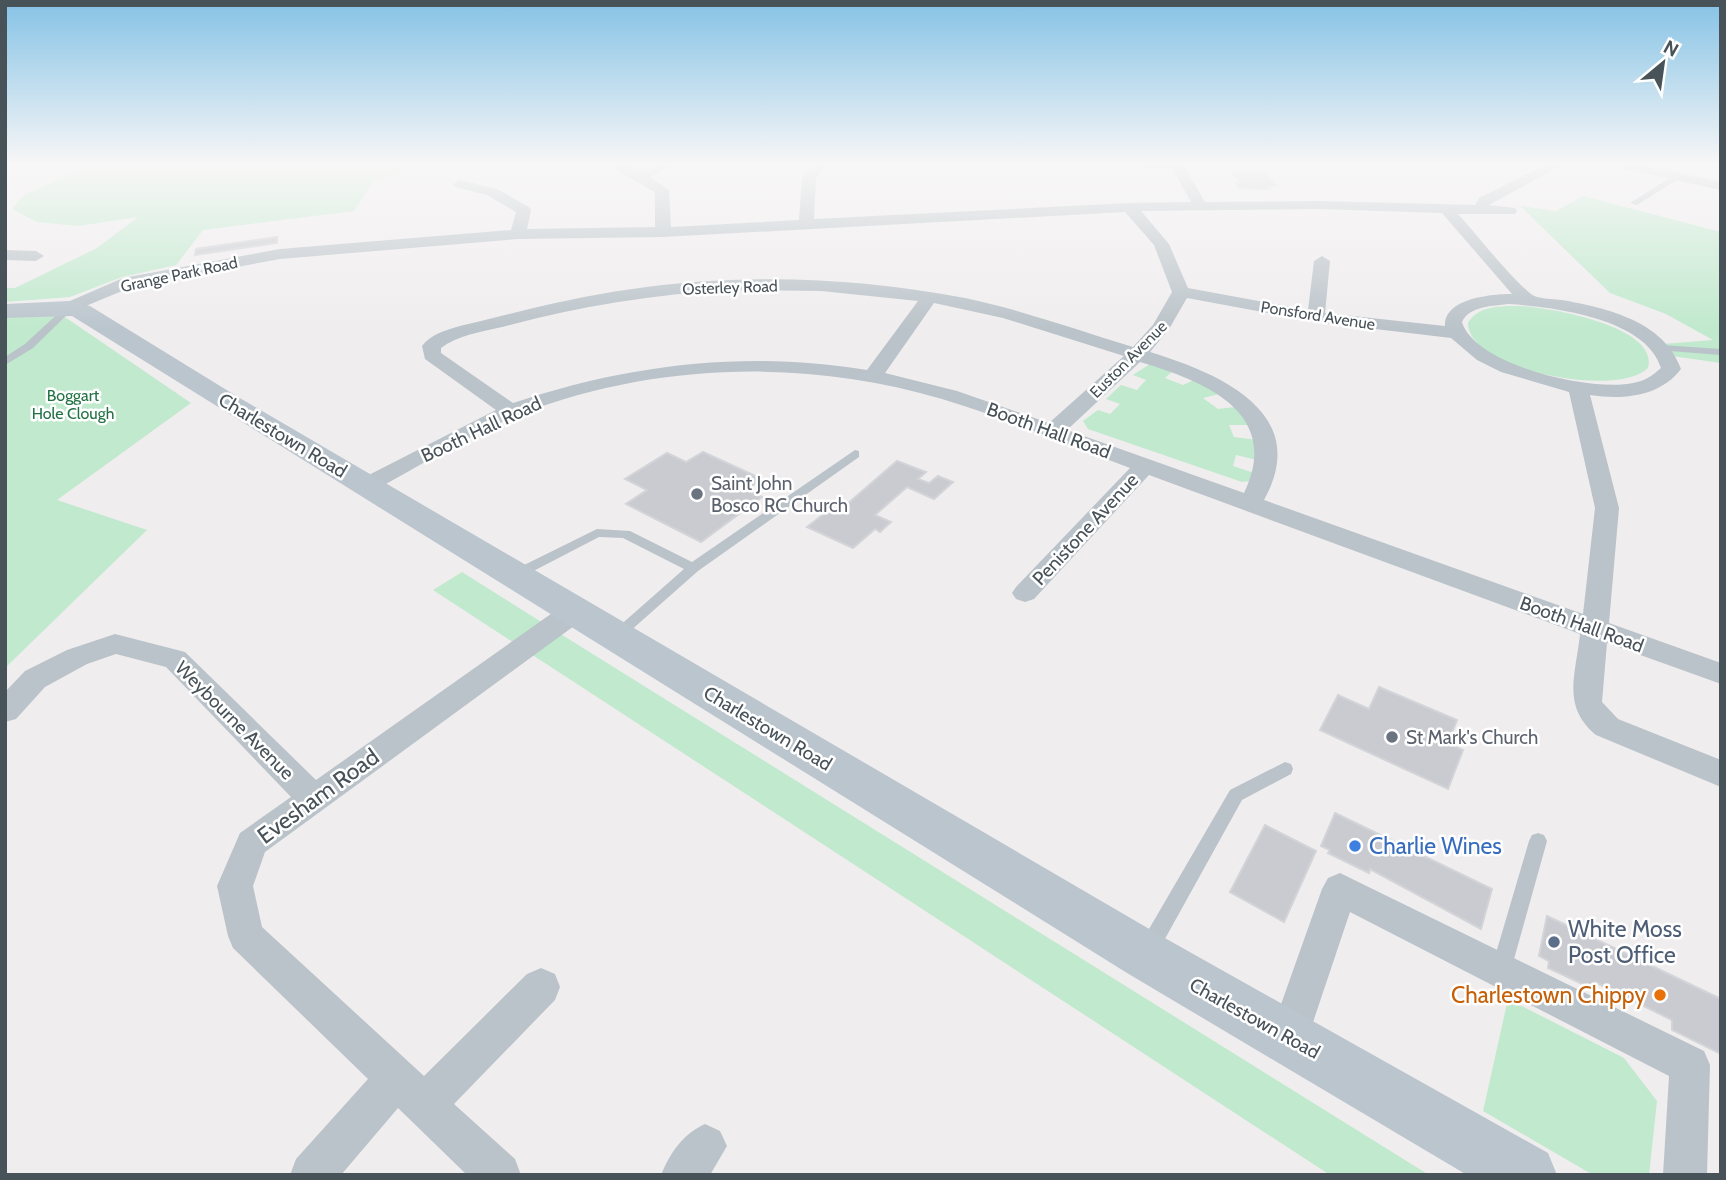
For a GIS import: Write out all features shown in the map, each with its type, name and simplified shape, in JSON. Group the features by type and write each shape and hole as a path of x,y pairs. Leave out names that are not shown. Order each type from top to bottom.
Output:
{"street":[{"path":"518,234 522,219"},
{"path":"663,219 663,232"},
{"name":"Grange Park Road","path":"69,308 129,282 281,254 518,234 663,232 885,219"},
{"path":"1139,219 1161,244 1181,292"},
{"path":"1455,219 1526,299"},
{"path":"7,251 36,256"},
{"path":"1316,317 1322,261"},
{"name":"Osterley Road","path":"511,411 432,355 431,346 452,335 565,306 716,285 817,286 929,298 1031,320 1136,354"},
{"name":"Ponsford Avenue","path":"1181,292 1316,317 1456,333"},
{"name":"Euston Avenue","path":"1054,431 1165,323 1181,292"},
{"path":"874,375 929,298"},
{"path":"1526,299 1563,305 1633,328 1661,348 1671,369 1665,378 1646,387 1628,390 1578,388 1536,379 1506,368 1477,352 1456,333 1454,320 1457,314 1468,306 1490,300 1526,299"},
{"name":"Charlestown Road","path":"5,311 69,308 81,311 1145,955 1526,1175"},
{"path":"1136,354 1213,384 1236,400 1259,424 1265,436 1265,469 1259,489 1250,503"},
{"name":"Booth Hall Road","path":"367,485 511,411 600,383 687,369 796,366 874,375 950,395 1054,431 1721,674"},
{"path":"1578,388 1607,508 1587,703 1597,719 1619,733 1721,774"},
{"name":"Penistone Avenue","path":"1025,593 1146,465"},
{"name":"Evesham Road","path":"499,1175 246,936 235,886 252,843 575,611"},
{"name":"Weybourne Avenue","path":"5,711 35,679 77,657 115,644 175,659 313,798"},
{"path":"1289,1038 1340,890 1690,1065 1685,1175"},
{"path":"312,1175 410,1091 541,987"}],"lane":[{"path":"5,362 29,346 69,308"},
{"path":"1661,348 1721,352"},
{"path":"615,636 693,568 855,454"},
{"path":"515,575 597,533 625,534 693,568"},
{"path":"1145,955 1236,795 1285,769"},
{"path":"1502,970 1538,841"}],"green space":[{"path":"31,219 124,219 78,226"},
{"path":"135,219 290,219 203,230 176,265 122,277 70,297 5,302 5,288 15,288 97,248"},
{"path":"1534,219 1671,219 1721,232 1721,363 1672,356 1663,344 1713,340 1666,314 1610,293"},
{"path":"1520,306 1576,315 1620,330 1637,341 1647,353 1648,368 1631,377 1607,381 1577,380 1546,375 1517,366 1492,354 1474,340 1468,323 1472,317 1491,308"},
{"name":"Boggart Hole Clough","path":"59,313 191,403 57,500 147,530 5,668 5,315"},
{"path":"1150,364 1174,370 1165,378 1183,385 1196,379 1219,394 1203,398 1218,409 1235,407 1252,425 1229,425 1234,437 1258,440 1257,460 1236,455 1233,466 1254,473 1250,481 1242,482 1088,429 1083,421 1098,410 1110,414 1120,404 1106,399 1121,385 1137,390 1146,380 1133,375"},
{"path":"462,572 1429,1175 1330,1175 433,590"},
{"path":"1508,999 1624,1058 1657,1101 1649,1175 1593,1175 1483,1111"}],"building":[{"path":"277,237 277,243 195,255 196,249"},
{"name":"Saint John Bosco RC Church","path":"703,452 762,479 746,490 762,497 701,542 626,504 647,490 625,479 667,453 686,462"},
{"path":"897,461 926,472 918,479 929,483 938,476 953,482 934,499 907,487 875,515 891,522 880,532 875,529 853,548 807,527 830,509 838,512"},
{"name":"St Mark's Church","path":"1379,687 1457,720 1448,743 1463,750 1448,789 1320,730 1338,695 1369,709"},
{"path":"1335,813 1492,889 1481,929 1370,869 1369,873 1328,853 1330,850 1321,846"},
{"path":"1265,825 1316,851 1284,922 1230,892"},
{"path":"1547,916 1721,999 1721,1054 1672,1030 1672,1020 1595,982 1593,989 1548,968 1549,961 1539,956"}],"place":[{"name":"Saint John Bosco RC Church","path":"697,494"},
{"name":"St Mark's Church","path":"1392,737"},
{"name":"Charlie Wines","path":"1355,846"},
{"name":"White Moss Post Office","path":"1554,942"},
{"name":"Charlestown Chippy","path":"1660,995"}]}
